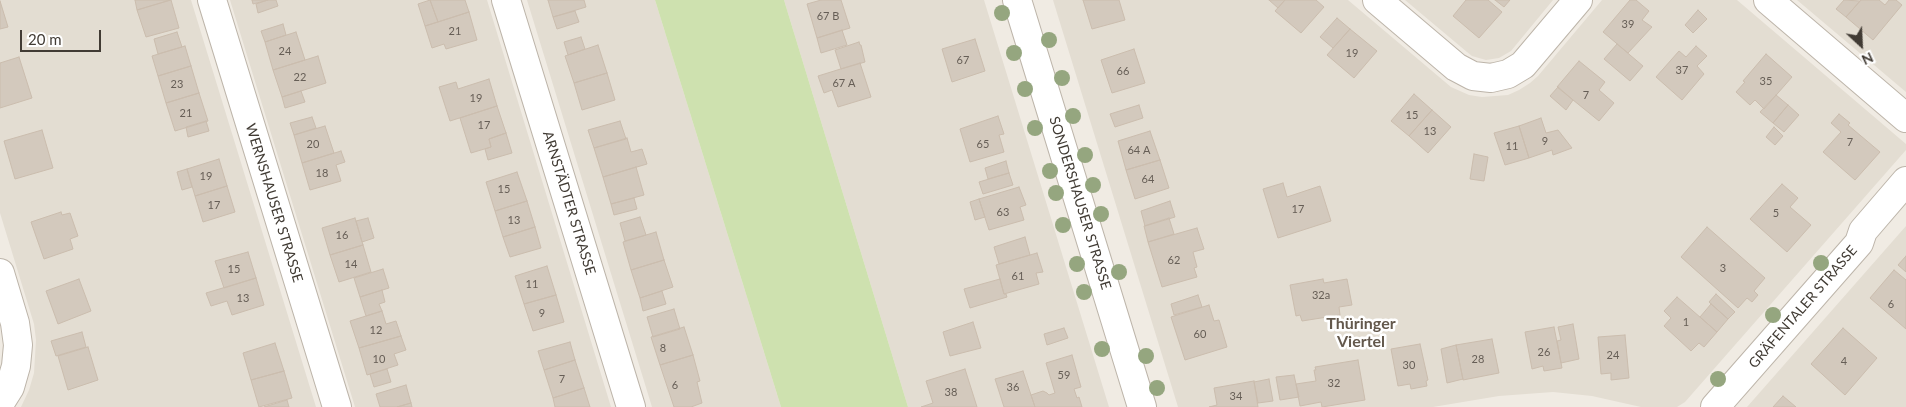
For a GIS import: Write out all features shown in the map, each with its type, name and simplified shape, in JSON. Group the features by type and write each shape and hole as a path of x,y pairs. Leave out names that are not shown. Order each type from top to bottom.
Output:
{"street":[{"name":"WERNSHAUSER STRASSE","path":"212,0 337,407"},
{"name":"ARNSTÄDTER STRASSE","path":"506,0 631,407"},
{"name":"SONDERSHAUSER STRASSE","path":"1017,0 1142,407"},
{"path":"1377,0 1456,68 1473,76 1491,78 1508,74 1523,65 1578,0"},
{"path":"1768,0 1906,118"},
{"name":"GRÄFENTALER STRASSE","path":"1715,407 1859,242 1863,231 1906,181"},
{"path":"0,273 15,323 18,345 16,366 10,387 0,403"}],"shaded area":[{"path":"0,0 191,0 316,407 21,407 34,373 36,340 34,324 0,213"},
{"path":"230,0 487,0 611,407 355,407"},
{"path":"527,0 655,0 781,407 652,407"},
{"path":"784,0 984,0 1109,407 908,407"},
{"path":"1053,0 1348,0 1451,87 1469,95 1482,97 1508,95 1530,83 1602,0 1737,0 1906,144 1906,150 1685,402 1677,407 1641,407 1592,396 1553,392 1499,396 1433,407 1178,407"},
{"path":"1405,0 1553,0 1511,51 1499,58 1486,60 1472,56"},
{"path":"1797,0 1906,0 1906,92"},
{"path":"1906,226 1906,407 1747,407"}],"green space":[{"path":"655,0 784,0 908,407 781,407"}],"building":[{"path":"135,0 170,0 137,10"},
{"path":"171,0 179,28 146,37 137,10"},
{"path":"252,0 268,0 253,4"},
{"path":"268,0 276,0 278,6 258,13 256,4"},
{"path":"430,0 465,0 469,12 438,22"},
{"path":"430,0 438,22 425,26 418,4"},
{"path":"548,0 584,0 586,7 553,17"},
{"path":"821,0 841,0 850,28 817,38 807,4"},
{"path":"1083,0 1119,0 1125,20 1092,29"},
{"path":"1269,0 1285,0 1278,8"},
{"path":"1285,0 1316,0 1324,7 1301,33 1275,11"},
{"path":"1466,0 1488,0 1502,12 1479,38 1453,16"},
{"path":"1495,0 1510,0 1504,7"},
{"path":"1630,0 1636,0 1649,11 1642,20 1652,27 1628,53 1603,32"},
{"path":"1844,0 1860,1 1846,17 1836,9"},
{"path":"1861,0 1879,0 1885,5 1889,0 1896,0 1902,5 1873,40 1846,17"},
{"path":"0,1 8,27 0,29"},
{"path":"1698,10 1707,19 1693,33 1685,25"},
{"path":"575,11 579,22 557,29 553,17"},
{"path":"469,12 477,40 446,49 444,44 432,48 425,26"},
{"path":"1337,18 1350,29 1333,48 1320,37"},
{"path":"283,24 286,35 265,42 261,31"},
{"path":"1350,29 1377,51 1354,78 1327,55"},
{"path":"842,30 847,45 821,53 817,38"},
{"path":"177,32 182,47 158,54 154,39"},
{"path":"296,32 305,60 273,70 265,42"},
{"path":"581,37 585,49 568,55 564,42"},
{"path":"975,39 985,71 952,82 942,49"},
{"path":"859,42 865,62 841,69 835,50"},
{"path":"1617,44 1643,66 1630,81 1604,59"},
{"path":"598,45 607,73 574,83 565,56"},
{"path":"185,46 191,66 158,76 152,56"},
{"path":"1696,46 1707,56 1697,66 1704,74 1682,100 1656,77 1679,51 1686,57"},
{"path":"1134,49 1145,83 1112,93 1101,60"},
{"path":"1766,54 1792,77 1764,109 1755,100 1750,105 1736,92"},
{"path":"318,56 326,83 282,97 273,70"},
{"path":"19,57 32,98 0,108 0,63"},
{"path":"1579,61 1605,82 1599,90 1614,103 1599,121 1557,87"},
{"path":"860,63 871,97 838,107 832,90 824,93 818,76"},
{"path":"191,66 199,93 166,103 158,76"},
{"path":"607,73 615,100 582,110 574,83"},
{"path":"489,79 497,106 450,121 439,87 456,82 458,89"},
{"path":"1558,87 1573,100 1566,110 1550,96"},
{"path":"301,91 305,102 285,108 282,97"},
{"path":"199,93 208,121 175,131 166,103"},
{"path":"1414,94 1432,110 1409,136 1391,121"},
{"path":"1776,95 1788,105 1773,123 1760,112"},
{"path":"1139,105 1143,118 1115,127 1110,114"},
{"path":"1788,105 1799,115 1784,132 1773,123"},
{"path":"497,106 506,133 489,139 491,147 471,153 460,118"},
{"path":"1432,110 1451,127 1428,153 1409,136"},
{"path":"1839,114 1850,123 1848,125 1880,152 1855,180 1823,152 1841,132 1831,123"},
{"path":"998,116 1004,134 999,135 1004,152 970,162 960,129"},
{"path":"312,117 316,128 294,135 290,123"},
{"path":"1541,118 1546,133 1558,130 1572,148 1553,155 1552,150 1529,158 1519,126"},
{"path":"206,121 209,131 188,137 186,127"},
{"path":"620,121 626,139 594,148 588,130"},
{"path":"325,126 334,153 302,163 294,135"},
{"path":"1519,126 1529,158 1505,165 1494,133"},
{"path":"1774,127 1783,136 1775,145 1766,137"},
{"path":"42,130 53,168 15,179 4,141"},
{"path":"1150,131 1160,160 1126,170 1118,141"},
{"path":"506,133 512,153 488,160 485,149 491,147 489,139"},
{"path":"627,138 631,152 642,149 647,164 603,177 594,148"},
{"path":"341,151 345,162 336,165 341,181 310,190 302,163"},
{"path":"1474,154 1488,157 1484,181 1470,179"},
{"path":"219,159 227,186 195,196 187,169"},
{"path":"1160,160 1169,188 1135,199 1126,170"},
{"path":"1006,161 1009,173 988,179 985,168"},
{"path":"636,167 644,195 611,204 603,177"},
{"path":"187,169 192,187 182,190 177,172"},
{"path":"517,172 527,201 495,211 486,182"},
{"path":"1009,173 1013,185 983,194 979,182"},
{"path":"1283,183 1287,197 1320,186 1331,221 1278,238 1263,189"},
{"path":"1782,184 1798,198 1790,207 1811,225 1787,252 1750,219"},
{"path":"227,186 235,212 203,222 195,196"},
{"path":"1019,187 1026,205 1020,207 1024,220 989,230 979,199"},
{"path":"634,198 637,209 614,215 611,204"},
{"path":"979,199 985,217 975,220 970,202"},
{"path":"527,201 535,227 503,237 495,211"},
{"path":"1170,201 1175,217 1145,226 1141,211"},
{"path":"61,212 62,215 70,213 78,236 70,239 73,249 44,259 31,222"},
{"path":"640,217 646,235 625,241 620,223"},
{"path":"355,218 363,245 330,255 322,228"},
{"path":"368,218 374,238 362,242 356,221"},
{"path":"1169,218 1174,234 1148,242 1144,226"},
{"path":"535,227 541,248 510,257 503,237"},
{"path":"1707,227 1765,278 1754,291 1758,295 1752,302 1747,298 1738,308 1681,257"},
{"path":"1197,228 1204,249 1193,252 1197,267 1194,268 1197,277 1162,287 1148,242"},
{"path":"656,232 664,260 631,270 623,242"},
{"path":"1025,237 1030,255 999,264 994,247"},
{"path":"363,245 371,272 339,282 330,255"},
{"path":"248,252 256,278 224,288 215,261"},
{"path":"1037,253 1043,272 1036,273 1039,284 1004,294 996,265"},
{"path":"1906,256 1906,272 1898,265"},
{"path":"664,260 673,287 640,298 631,270"},
{"path":"547,266 556,295 524,304 515,276"},
{"path":"383,269 389,288 360,297 354,278"},
{"path":"1894,270 1906,280 1906,329 1870,298"},
{"path":"256,278 264,305 232,315 227,301 211,306 206,293"},
{"path":"79,279 91,311 58,324 46,291"},
{"path":"1000,279 1004,294 1007,297 970,308 964,289"},
{"path":"1323,279 1324,283 1347,279 1352,305 1339,307 1340,315 1302,321 1300,315 1296,316 1290,285"},
{"path":"382,290 385,302 379,304 382,311 366,316 360,297"},
{"path":"662,291 666,304 643,311 640,298"},
{"path":"1716,294 1735,312 1728,319 1709,302"},
{"path":"556,295 564,322 533,331 524,304"},
{"path":"1198,295 1202,307 1174,315 1171,304"},
{"path":"1677,297 1717,332 1704,347 1699,343 1691,351 1664,326 1671,318 1664,311"},
{"path":"1711,304 1728,319 1717,332 1700,317"},
{"path":"1209,305 1214,321 1219,320 1227,347 1185,360 1171,317"},
{"path":"674,309 680,329 653,337 647,317"},
{"path":"382,311 386,324 396,321 401,336 359,348 350,321"},
{"path":"973,322 981,348 950,356 943,332"},
{"path":"1573,324 1579,359 1561,363 1557,341 1561,340 1558,327"},
{"path":"684,327 693,355 660,365 651,337"},
{"path":"1554,327 1562,368 1544,371 1543,366 1532,369 1525,332"},
{"path":"1064,328 1068,338 1047,345 1044,334"},
{"path":"1843,328 1877,358 1845,395 1811,364"},
{"path":"82,332 86,347 56,356 51,341"},
{"path":"1625,335 1629,378 1611,380 1611,373 1601,374 1598,337"},
{"path":"401,336 406,350 394,354 398,365 367,375 359,348"},
{"path":"1492,339 1499,373 1463,380 1456,345"},
{"path":"570,342 575,360 544,370 538,351"},
{"path":"275,343 284,371 251,380 243,353"},
{"path":"1420,344 1428,380 1426,381 1427,386 1411,389 1410,384 1398,386 1391,349"},
{"path":"1456,345 1463,379 1447,383 1441,349"},
{"path":"88,347 98,380 68,390 58,356"},
{"path":"693,355 700,381 697,382 702,403 691,407 674,407 660,365"},
{"path":"1072,355 1081,387 1074,389 1082,407 1035,407 1031,395 1043,391 1049,395 1055,393 1046,363"},
{"path":"575,360 584,388 553,398 544,370"},
{"path":"1358,360 1365,400 1322,407 1321,402 1300,406 1296,384 1316,381 1315,367"},
{"path":"387,369 391,382 374,387 370,374"},
{"path":"965,369 977,407 921,407 933,403 926,381"},
{"path":"284,371 292,398 259,407 251,380"},
{"path":"1023,371 1035,407 1004,407 995,379"},
{"path":"1294,375 1299,397 1280,400 1276,377"},
{"path":"1269,379 1273,401 1258,403 1254,382"},
{"path":"1254,381 1258,407 1209,407 1217,405 1214,388"},
{"path":"406,385 411,403 397,407 380,407 376,394"},
{"path":"584,388 590,407 555,407 553,398"},
{"path":"1783,396 1796,407 1773,407"},
{"path":"287,400 289,407 264,407"},
{"path":"411,403 412,407 397,407"}],"district":[{"name":"Thüringer Viertel","path":"1361,333"}]}
